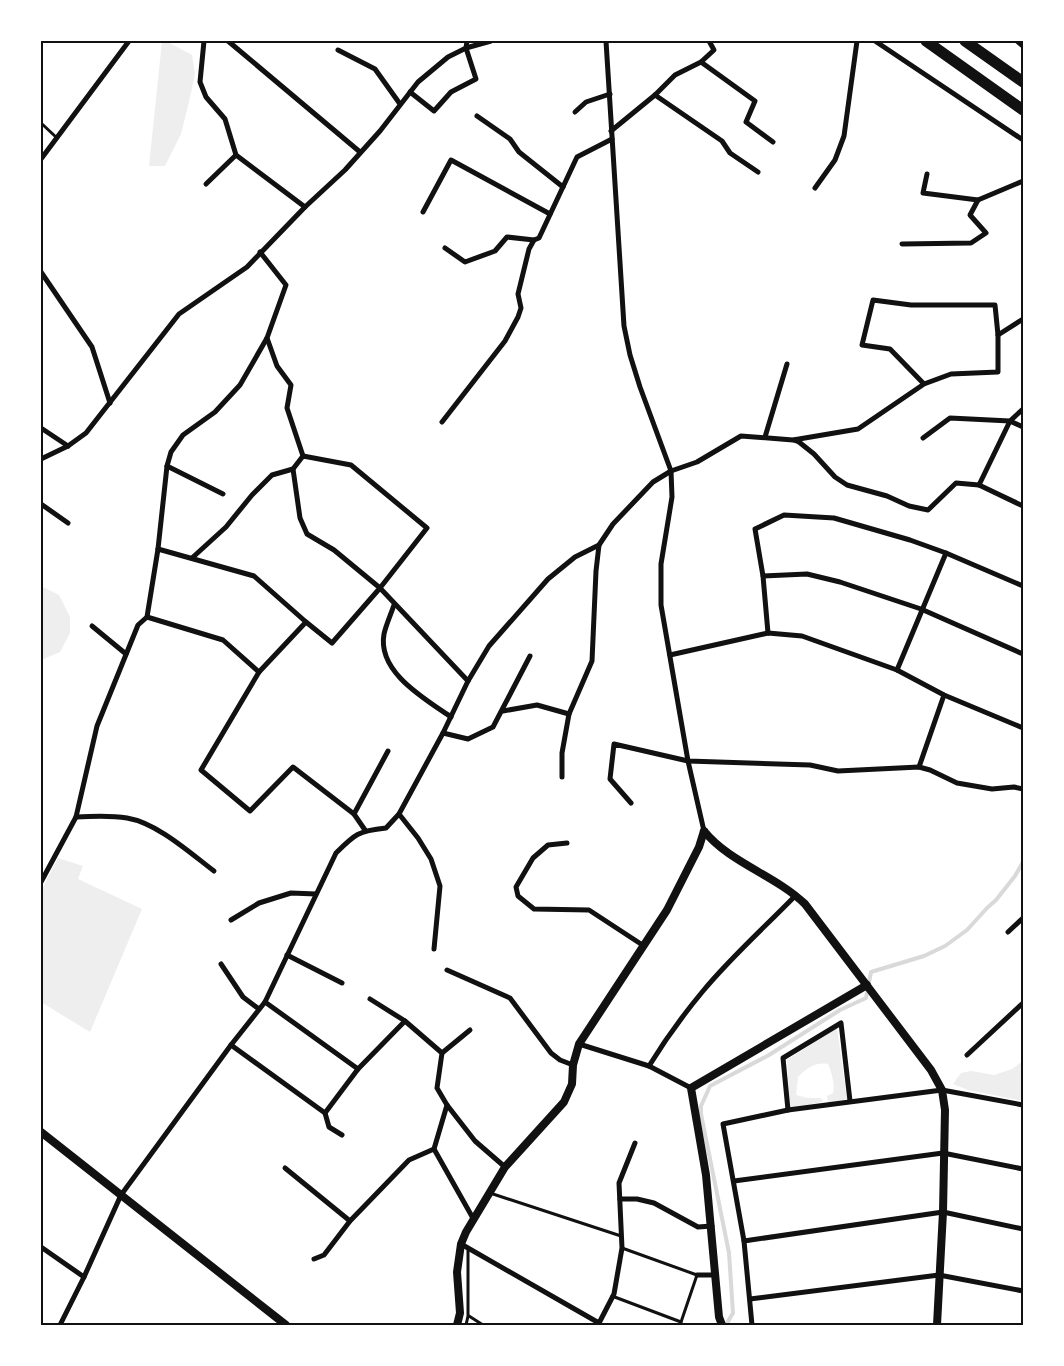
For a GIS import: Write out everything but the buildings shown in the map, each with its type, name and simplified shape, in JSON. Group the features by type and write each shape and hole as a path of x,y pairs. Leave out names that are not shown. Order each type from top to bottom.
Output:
{"highway":[{"path":"926,41 1023,110"},
{"path":"965,41 1023,82"}],"street":[{"path":"41,159 129,41"},
{"path":"204,41 200,82 206,97 225,119 236,155 305,207"},
{"path":"228,41 360,152"},
{"path":"410,92 434,111 451,92 476,79 466,48 467,41"},
{"path":"41,459 68,446 86,433 180,314 247,267 305,207 345,170 380,132 418,82 466,48 491,41"},
{"path":"457,1325 460,1314 457,1272 466,1232 505,1167 564,1102 572,1084 579,1044 667,910 699,847 704,830 688,761 661,605 661,564 672,498 671,471 640,387 630,356 624,326 606,41"},
{"path":"611,131 655,95 675,75 701,62 714,50 709,41"},
{"path":"815,188 835,160 844,136 858,41"},
{"path":"875,41 1023,140"},
{"path":"1017,41 1023,46"},
{"path":"338,50 375,69 400,104"},
{"path":"701,62 755,101 746,122 773,142"},
{"path":"574,112 586,102 610,94"},
{"path":"655,95 722,140 730,153 758,172"},
{"path":"477,116 510,139 519,152 563,187"},
{"path":"445,248 464,262 495,251 507,238 534,240 539,238 577,157 612,139"},
{"path":"206,184 236,155"},
{"path":"423,212 451,160 550,214"},
{"path":"927,174 923,193 978,200 1023,180"},
{"path":"902,244 970,244 986,233 970,215 978,200"},
{"path":"442,422 505,341 518,317 521,308 518,294 529,249 534,240"},
{"path":"41,882 76,817 97,726 138,625 147,617 158,549 167,466 171,452 183,436 215,412 240,385 267,338 286,285 260,252"},
{"path":"41,272 92,347 110,404"},
{"path":"793,440 858,429 924,384 951,374 998,372 998,335 995,305 911,305 873,300 862,346 890,349 924,384"},
{"path":"998,335 1023,319"},
{"path":"267,338 277,366 291,385 286,408 303,456"},
{"path":"765,437 787,364"},
{"path":"979,485 1010,421 1023,409"},
{"path":"923,438 950,418 1010,421 1023,427"},
{"path":"41,428 68,446"},
{"path":"562,777 562,753 569,714 592,661 596,571 600,545 613,524 653,482 671,471 698,462 741,436 765,437 800,442 835,477 847,485 887,496 909,506 928,510 956,483 979,485 1023,506"},
{"path":"192,558 226,527 252,495 272,475 293,469 303,456"},
{"path":"158,549 254,576 332,643 380,588 427,528 351,465 303,456"},
{"path":"167,466 223,494"},
{"path":"293,469 300,518 307,534 334,550 380,588 394,605 468,681"},
{"path":"41,504 68,524"},
{"path":"768,633 763,576 756,529 784,515 834,518 910,540 946,553 1023,586"},
{"path":"60,1325 121,1195 231,1045 265,1002 336,853 352,836 366,830 386,828 399,814 443,734 468,681 490,646 548,579 575,557 600,545"},
{"path":"896,670 946,553"},
{"path":"763,576 807,574 840,582 921,609 1023,654"},
{"path":"394,605 384,635 384,654 398,676 411,689 451,717"},
{"path":"147,617 223,640 259,672"},
{"path":"306,622 259,672 201,770 250,811 293,767 354,814 366,830"},
{"path":"92,626 126,654"},
{"path":"670,655 768,633 802,636 896,670 944,695 1023,728"},
{"path":"443,734 468,739 493,728 530,656"},
{"path":"918,767 944,695"},
{"path":"503,711 537,705 569,714"},
{"path":"630,803 610,779 614,744 688,761 810,765 838,770 918,767 930,770 957,783 992,789 1014,787 1023,790"},
{"path":"354,814 388,752"},
{"path":"399,814 431,859 440,886 434,949"},
{"path":"76,817 128,818 146,824 155,828 214,870"},
{"path":"704,830 721,848 796,895 806,904 931,1070 942,1090 945,1110 943,1212 937,1325"},
{"path":"567,843 548,845 533,858 516,887 518,896 534,909 589,910 644,946"},
{"path":"230,920 259,903 291,893 316,894"},
{"path":"649,1066 668,1036 703,990 796,895"},
{"path":"1008,932 1023,918"},
{"path":"288,954 342,983"},
{"path":"221,964 243,997 259,1009"},
{"path":"447,970 510,998 551,1053 560,1060 574,1065"},
{"path":"691,1088 867,985"},
{"path":"370,999 405,1021 442,1053"},
{"path":"265,1002 358,1069"},
{"path":"967,1055 1023,1003"},
{"path":"325,1113 358,1069 405,1021"},
{"path":"788,1110 783,1058 841,1023 850,1101"},
{"path":"470,1030 442,1053 437,1088 447,1106 475,1141 505,1167"},
{"path":"579,1044 649,1066 691,1088"},
{"path":"231,1045 325,1113 329,1127 342,1135"},
{"path":"691,1088 706,1175 719,1317 722,1325"},
{"path":"752,1325 744,1240 723,1124 788,1110 942,1090 1023,1105"},
{"path":"447,1106 434,1149 474,1220"},
{"path":"41,1132 286,1325"},
{"path":"464,1246 598,1324 612,1296 622,1248 619,1183 635,1143"},
{"path":"314,1259 324,1255 350,1221 408,1160 434,1149"},
{"path":"734,1181 944,1153 1023,1169"},
{"path":"285,1168 350,1221"},
{"path":"620,1200 637,1199 654,1202 698,1227 712,1226"},
{"path":"744,1240 943,1212 1023,1229"},
{"path":"41,1247 84,1276"},
{"path":"697,1274 716,1275"},
{"path":"750,1299 939,1275 1023,1291"}],"lane":[{"path":"41,123 56,138"},
{"path":"490,1193 622,1236"},
{"path":"464,1246 468,1316 466,1325"},
{"path":"612,1296 681,1323 697,1274 622,1248"},
{"path":"468,1316 483,1325"}],"shaded area":[{"path":"162,41 166,41 192,55 195,74 181,134 165,166 149,166"},
{"path":"41,586 59,595 70,617 70,633 60,652 41,660"},
{"path":"58,858 83,866 78,879 142,909 90,1032 41,1002 41,891"},
{"path":"837,1028 847,1099 828,1103 827,1096 833,1093 833,1079 828,1064 819,1064 808,1068 798,1077 796,1095 808,1098 821,1098 823,1102 790,1108 787,1060"},
{"path":"1023,1061 1023,1101 968,1090 953,1084 961,1073 971,1071 994,1075 1012,1069"}],"waterway":[{"path":"726,1325 733,1313 729,1253 701,1114 701,1106 710,1086 769,1055 840,1010 866,998 871,972 924,956 945,946 967,930 996,900 1015,876 1023,862"}]}
